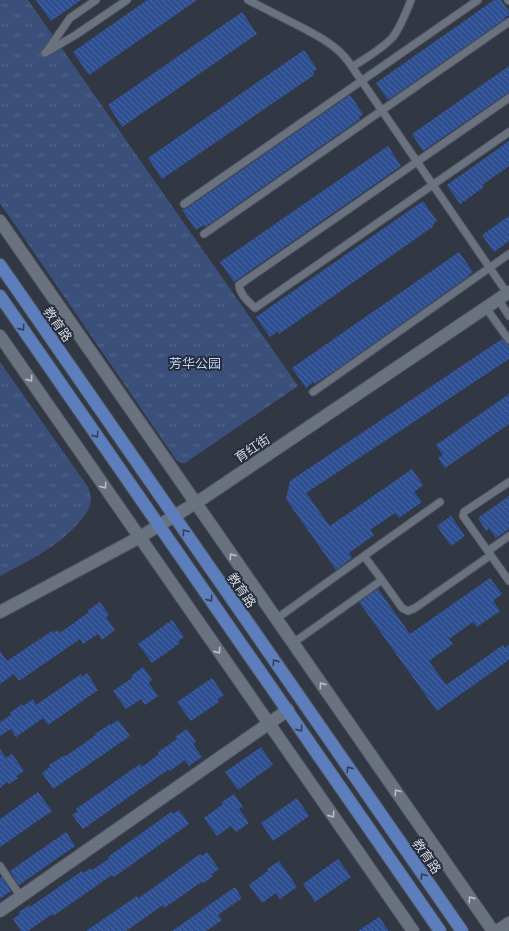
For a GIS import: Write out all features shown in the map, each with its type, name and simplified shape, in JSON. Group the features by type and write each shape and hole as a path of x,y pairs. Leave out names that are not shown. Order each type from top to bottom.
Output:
{"main road":[{"name":"教育路","path":"0,265 462,931"},
{"path":"0,296 440,931"}],"street":[{"path":"0,222 493,931"},
{"name":"育红街","path":"0,612 140,537 195,503 504,295"},
{"path":"0,336 413,931"},
{"path":"0,911 288,710"},
{"path":"497,931 509,923"}],"lane":[{"path":"96,0 70,18 46,53 127,0"},
{"path":"248,0 297,25 341,52 489,268 504,295 509,316"},
{"path":"352,67 392,37 400,25 411,0"},
{"path":"184,204 478,0"},
{"path":"204,234 509,22"},
{"path":"509,98 239,285 245,298 255,308 509,132"},
{"path":"313,392 509,254"},
{"path":"486,308 509,340"},
{"path":"509,482 464,512 464,516 509,581"},
{"path":"276,619 440,502"},
{"path":"364,556 402,608 408,611 415,608 490,553 509,536"},
{"path":"293,643 382,580"},
{"path":"0,866 21,896"}],"green space":[{"name":"芳华公园","path":"0,0 28,0 298,386 185,463 177,461 0,203"},
{"path":"0,362 88,487 91,499 87,512 81,520 60,540 48,549 0,576"}],"building":[{"path":"36,0 81,0 51,21"},
{"path":"147,0 197,0 89,75 73,52"},
{"path":"494,0 501,0 509,11 509,15 504,18 505,19 388,100 376,83"},
{"path":"242,12 257,34 122,127 108,105"},
{"path":"304,50 317,69 313,72 314,75 162,179 148,158"},
{"path":"509,66 509,93 423,151 412,134"},
{"path":"350,95 363,114 359,117 360,119 211,223 196,230 182,210"},
{"path":"509,141 509,166 482,185 484,187 460,204 447,185"},
{"path":"388,146 401,166 234,282 220,262"},
{"path":"423,201 437,221 433,224 434,226 279,334 278,331 270,337 256,317"},
{"path":"509,216 509,241 494,252 482,235"},
{"path":"459,252 473,272 469,276 333,372 314,384 313,382 306,388 292,368"},
{"path":"502,339 509,346 509,359 306,493 330,526 412,469 423,485 414,492 422,502 399,518 395,513 370,530 374,535 349,553 352,558 336,570 286,499 290,481"},
{"path":"509,394 509,424 445,468 438,458 443,455 436,445"},
{"path":"509,496 509,529 496,538 489,528 486,531 478,518"},
{"path":"451,516 465,536 451,546 437,526"},
{"path":"490,578 502,594 493,601 500,611 477,627 473,622 449,639 453,644 429,661 446,685 503,645 505,648 509,645 509,660 437,711 359,602 378,589 410,634"},
{"path":"100,602 109,615 106,617 115,630 102,640 98,634 83,644 80,639 19,681 14,674 0,684 0,651 7,661 52,631 53,633 58,630 60,633"},
{"path":"172,620 184,637 178,641 180,643 152,663 138,644"},
{"path":"143,667 152,680 149,683 158,696 145,705 141,699 126,709 113,691 132,678 131,676"},
{"path":"87,673 98,690 48,725 43,718 16,737 11,729 0,736 0,722 11,715 10,713 22,704 23,706 33,699 36,705 81,674 82,677"},
{"path":"212,678 224,695 218,699 219,702 191,721 177,702"},
{"path":"118,720 130,736 53,789 42,773 50,767 49,765 65,755 66,756 96,735 95,734"},
{"path":"187,729 196,742 193,744 202,757 189,766 185,760 170,771 169,769 83,829 72,815 78,811 76,809 140,764 142,767 159,754 158,752 177,739 175,737"},
{"path":"261,747 273,765 238,790 225,772"},
{"path":"0,749 6,758 12,754 24,771 16,776 18,778 9,784 7,782 0,788"},
{"path":"38,792 52,811 0,847 0,819"},
{"path":"234,794 243,807 239,809 249,823 236,832 231,826 217,836 204,818 223,804 222,802"},
{"path":"297,798 309,816 273,841 261,823"},
{"path":"179,810 189,824 114,877 112,875 53,916 52,914 28,931 21,931 13,919 20,914 19,912 29,905 30,907 82,871 83,873 91,868 92,870 171,812 173,814"},
{"path":"66,832 75,846 19,885 10,871"},
{"path":"207,852 219,869 204,883 203,881 164,908 163,905 126,931 86,931 137,896 139,898 200,854 202,856"},
{"path":"338,859 351,877 315,902 303,884"},
{"path":"279,861 297,887 280,899 276,893 262,903 249,885 268,871 267,869"},
{"path":"2,877 11,891 0,899 0,878"},
{"path":"235,887 242,898 218,915 222,920 206,931 172,931"},
{"path":"379,917 389,931 358,931"}]}
